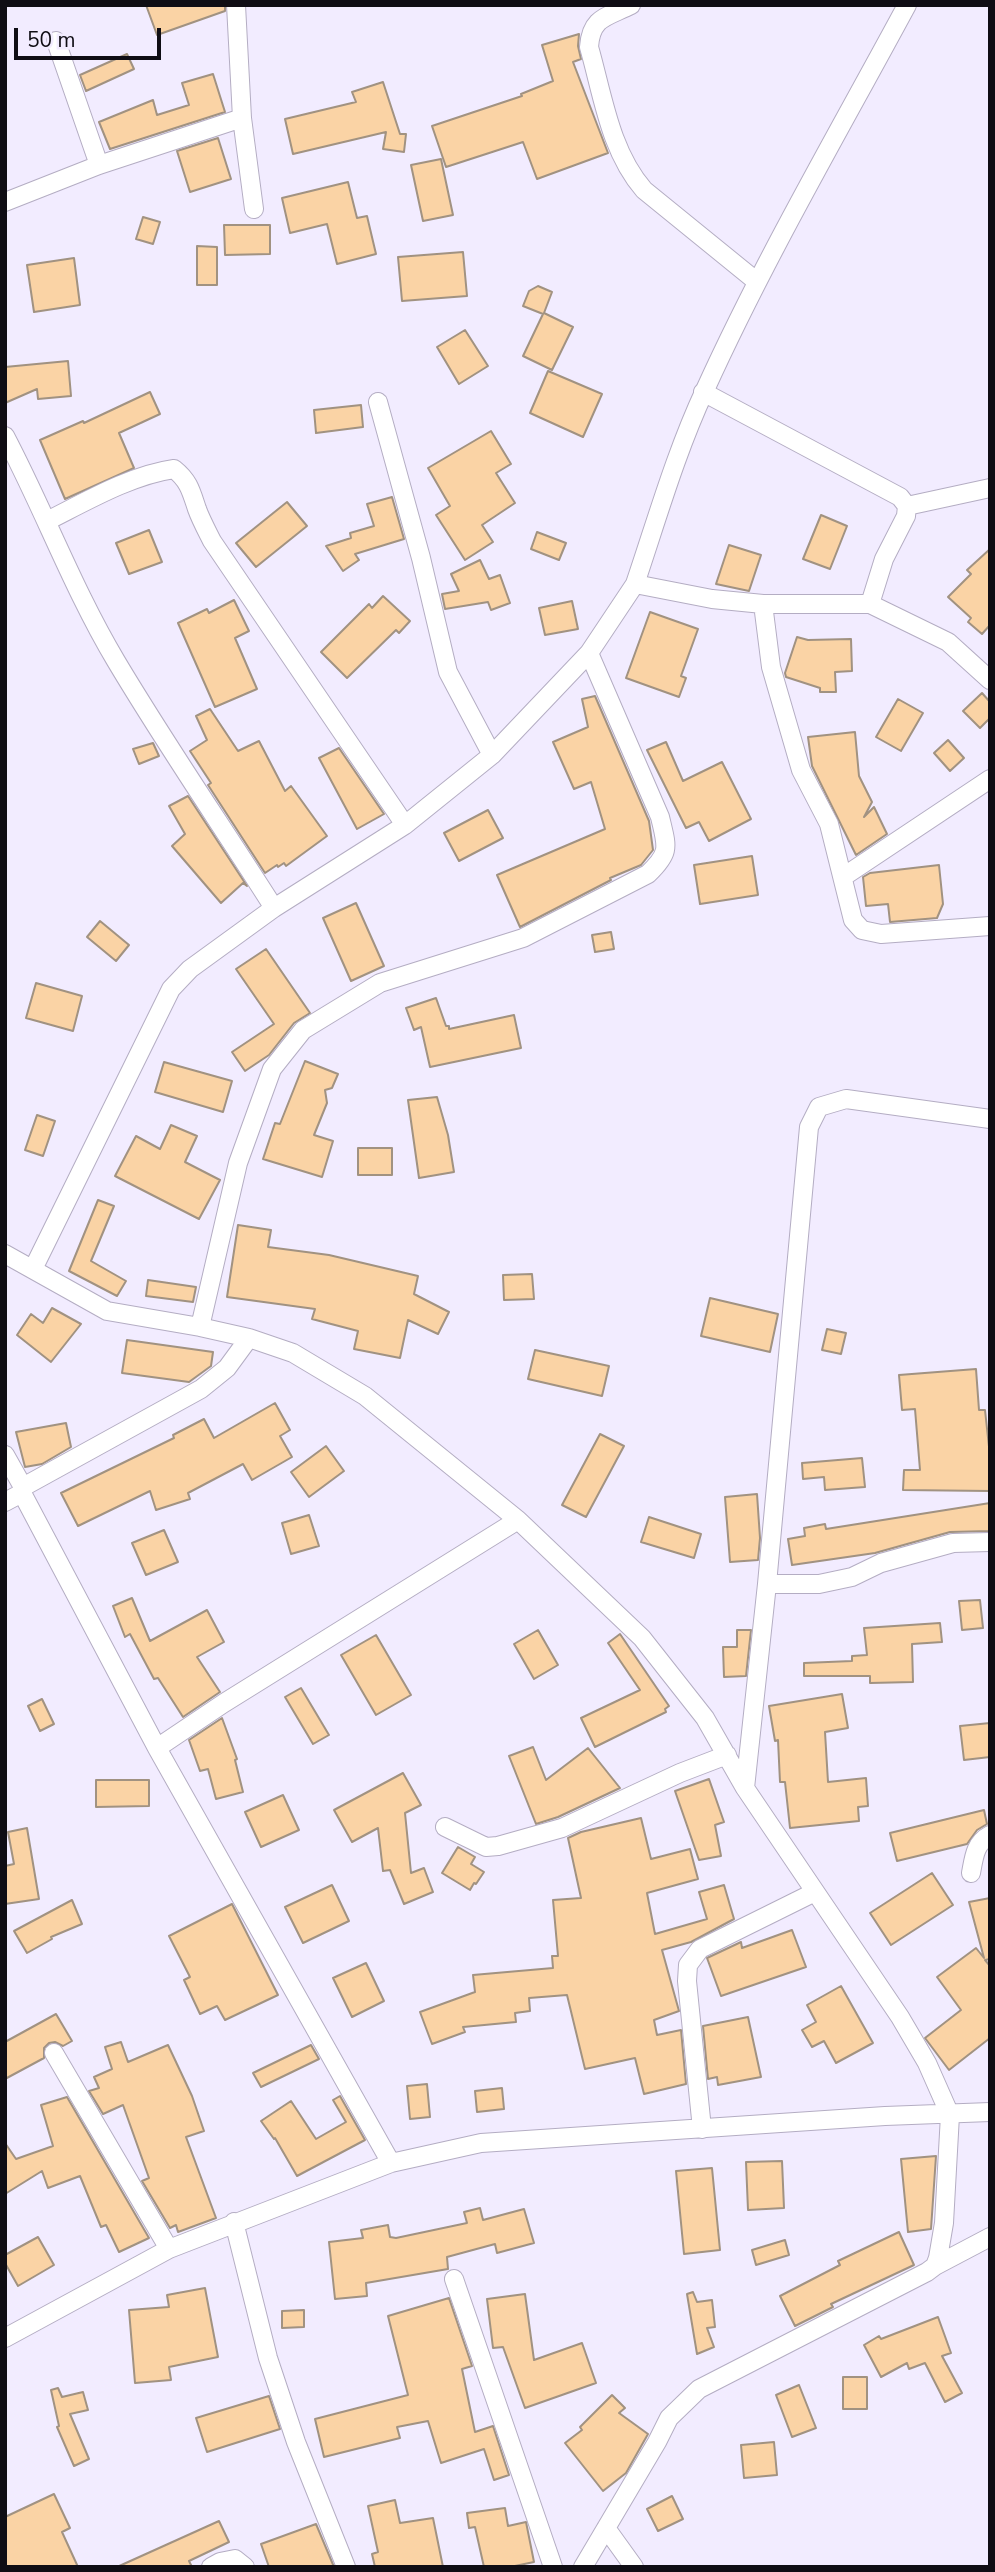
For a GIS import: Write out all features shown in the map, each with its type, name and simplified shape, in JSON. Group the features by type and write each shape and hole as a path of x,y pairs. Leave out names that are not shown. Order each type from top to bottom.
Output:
{"street":[{"path":"236,5 242,118 254,209"},
{"path":"631,5 595,24 590,31 589,47 618,150 631,174 644,190 756,281"},
{"path":"33,1269 171,989 190,968 274,908 405,825 492,755 589,653 635,584 703,392 756,281 907,5"},
{"path":"57,41 99,165"},
{"path":"5,202 99,165 242,118"},
{"path":"703,392 900,497 907,506 906,516 884,559 870,604"},
{"path":"378,402 421,558 448,672 492,755"},
{"path":"5,436 115,660 274,908"},
{"path":"47,521 97,496 158,471 174,469 184,477 191,487 197,510 212,541 405,825"},
{"path":"907,506 990,488"},
{"path":"635,584 712,599 763,604 870,604 948,642 990,680"},
{"path":"763,604 771,667 801,770 829,824 853,920 862,930 881,934 990,926"},
{"path":"200,1326 239,1163 272,1069 303,1030 380,983 523,938 648,874 664,858 666,841 660,817 589,653"},
{"path":"844,877 990,779"},
{"path":"746,1788 808,1127 819,1107 846,1099 990,1119"},
{"path":"5,1254 107,1311 200,1326 249,1338 293,1353 365,1396 518,1520 642,1639 705,1718 746,1788 900,2017 927,2063 950,2115 944,2223 935,2266"},
{"path":"5,1502 201,1389 227,1368 249,1338"},
{"path":"5,1455 157,1748 391,2163"},
{"path":"157,1748 224,1703 518,1520"},
{"path":"767,1584 819,1584 852,1577 881,1563 953,1543 990,1542"},
{"path":"445,1827 486,1847 498,1846 562,1828 680,1773 727,1755"},
{"path":"971,1873 976,1849 982,1839 990,1835"},
{"path":"702,2129 687,1981 688,1965 700,1949 815,1892"},
{"path":"54,2053 169,2249"},
{"path":"5,2338 169,2249 391,2163 481,2143 885,2116 990,2112"},
{"path":"234,2222 272,2370 296,2442 346,2567"},
{"path":"583,2567 669,2418 699,2389 927,2272 990,2236"},
{"path":"454,2279 553,2567"},
{"path":"606,2528 634,2567"},
{"path":"211,2567 220,2562 235,2560 244,2567"}],"building":[{"path":"146,5 225,5 225,11 157,35"},
{"path":"579,34 581,59 573,62 608,153 537,179 523,142 446,167 432,126 522,96 521,94 553,81 542,45"},
{"path":"127,54 134,69 86,91 80,75"},
{"path":"213,74 225,112 110,149 99,122 153,100 157,115 189,105 182,83"},
{"path":"383,82 400,134 406,134 404,152 383,149 386,132 293,154 285,119 356,102 352,92"},
{"path":"218,138 231,179 190,192 177,151"},
{"path":"441,159 453,215 423,221 411,165"},
{"path":"348,182 357,218 367,216 376,254 337,264 327,224 290,233 282,198"},
{"path":"143,217 160,222 153,244 136,239"},
{"path":"224,225 270,225 270,254 225,255"},
{"path":"197,246 217,247 217,285 197,285"},
{"path":"463,252 467,296 402,301 398,257"},
{"path":"74,258 80,305 34,312 27,265"},
{"path":"538,286 552,292 544,313 573,327 552,370 523,356 543,314 523,306 529,291"},
{"path":"465,330 488,366 459,384 437,347"},
{"path":"68,361 71,396 38,399 37,389 5,403 5,367"},
{"path":"548,371 602,394 583,437 530,413"},
{"path":"150,392 160,414 119,433 134,468 65,499 40,440"},
{"path":"361,405 363,427 316,433 314,410"},
{"path":"491,431 511,464 496,473 515,503 482,525 493,542 465,560 436,515 450,506 428,468"},
{"path":"392,497 404,539 355,554 359,560 343,571 326,546 351,538 350,533 374,526 367,504"},
{"path":"287,502 307,526 256,567 236,543"},
{"path":"821,515 847,526 830,569 803,559"},
{"path":"149,530 162,562 129,574 116,543"},
{"path":"537,532 566,543 559,560 531,549"},
{"path":"729,545 761,555 749,591 716,584"},
{"path":"990,549 990,625 982,634 968,622 971,618 948,597 971,574 967,570"},
{"path":"480,560 489,579 500,575 510,603 491,610 488,602 445,609 442,594 459,591 451,574"},
{"path":"383,596 410,621 399,633 396,630 347,678 321,652 369,604 372,608"},
{"path":"234,600 249,631 235,638 257,689 215,707 178,623 207,609 209,613"},
{"path":"572,601 578,629 545,635 539,608"},
{"path":"650,612 698,629 681,676 686,678 679,697 626,678"},
{"path":"797,637 808,640 851,639 852,671 835,672 836,692 820,692 820,688 786,677"},
{"path":"982,693 990,702 990,718 980,728 963,711"},
{"path":"595,696 649,821 653,850 641,865 610,878 611,880 520,927 497,875 605,829 591,782 574,789 553,742 588,727 582,699"},
{"path":"898,699 923,713 901,751 876,737"},
{"path":"210,709 238,751 259,741 285,791 291,786 327,836 286,866 284,863 278,867 277,865 265,873 208,785 211,783 190,751 207,740 196,716"},
{"path":"855,732 859,776 872,802 864,817 874,807 887,834 856,855 812,766 808,737"},
{"path":"948,740 964,758 950,771 934,753"},
{"path":"666,742 683,781 722,762 751,819 709,841 699,822 686,828 647,750"},
{"path":"153,743 159,756 139,764 133,749"},
{"path":"339,748 384,814 357,829 319,758"},
{"path":"188,796 247,886 243,883 221,903 172,846 185,834 169,806"},
{"path":"488,810 503,838 459,861 444,833"},
{"path":"752,856 758,895 700,904 694,865"},
{"path":"939,865 943,904 937,918 890,922 888,904 866,906 863,877 870,873"},
{"path":"356,903 384,966 351,981 323,918"},
{"path":"100,921 129,945 116,961 87,937"},
{"path":"611,932 614,949 595,952 592,935"},
{"path":"266,949 310,1013 294,1023 269,1055 245,1071 232,1052 274,1024 236,969"},
{"path":"36,983 82,996 73,1031 26,1018"},
{"path":"436,998 449,1029 514,1015 521,1048 430,1067 421,1027 414,1030 406,1008"},
{"path":"305,1061 338,1074 332,1088 325,1090 327,1103 314,1135 333,1141 322,1177 263,1159 275,1123 280,1124"},
{"path":"164,1062 232,1081 223,1112 155,1092"},
{"path":"437,1097 448,1135 454,1172 419,1178 408,1100"},
{"path":"37,1115 55,1121 43,1156 25,1150"},
{"path":"171,1125 197,1136 185,1162 220,1180 199,1219 115,1176 136,1136 160,1149"},
{"path":"358,1148 392,1148 392,1175 358,1175"},
{"path":"98,1200 114,1206 91,1261 126,1281 117,1296 69,1271"},
{"path":"238,1225 271,1230 268,1247 329,1255 418,1276 414,1294 449,1312 438,1334 408,1320 400,1358 354,1349 358,1331 312,1319 315,1309 227,1297"},
{"path":"532,1274 534,1299 504,1300 503,1275"},
{"path":"148,1280 196,1287 193,1302 146,1296"},
{"path":"710,1298 778,1314 770,1352 701,1336"},
{"path":"52,1308 81,1324 51,1362 17,1335 31,1314 43,1323"},
{"path":"827,1329 846,1333 841,1354 822,1350"},
{"path":"127,1340 213,1352 211,1366 189,1382 122,1373"},
{"path":"535,1350 609,1366 602,1396 528,1379"},
{"path":"976,1369 979,1410 985,1410 990,1456 990,1491 903,1490 904,1470 920,1470 915,1409 902,1410 899,1375"},
{"path":"275,1403 290,1430 280,1436 292,1457 252,1480 243,1464 188,1493 190,1499 156,1510 150,1491 78,1526 61,1493 174,1438 173,1435 204,1419 214,1438"},
{"path":"66,1423 71,1447 42,1464 25,1467 16,1432"},
{"path":"600,1434 624,1446 586,1517 562,1505"},
{"path":"326,1446 344,1471 309,1497 291,1472"},
{"path":"862,1458 865,1487 825,1490 824,1477 803,1479 802,1463"},
{"path":"757,1494 760,1538 758,1560 730,1562 725,1497"},
{"path":"990,1503 990,1531 950,1532 875,1553 792,1565 788,1539 805,1536 804,1528 825,1524 826,1529"},
{"path":"309,1515 319,1546 291,1554 282,1523"},
{"path":"649,1517 701,1534 694,1558 641,1542"},
{"path":"164,1530 178,1562 146,1575 132,1543"},
{"path":"132,1598 150,1641 207,1610 224,1642 197,1657 220,1692 183,1717 158,1678 154,1679 130,1634 125,1637 113,1606"},
{"path":"980,1600 983,1628 962,1630 959,1601"},
{"path":"940,1623 942,1642 912,1644 913,1682 870,1683 870,1676 804,1676 804,1663 852,1661 852,1656 867,1655 864,1628"},
{"path":"538,1630 558,1665 534,1679 514,1644"},
{"path":"737,1630 751,1630 746,1676 724,1677 723,1647 737,1647"},
{"path":"620,1634 669,1706 665,1709 666,1712 595,1747 581,1718 640,1690 608,1643"},
{"path":"376,1635 411,1695 376,1715 341,1655"},
{"path":"301,1688 329,1735 313,1744 285,1697"},
{"path":"842,1694 848,1728 825,1732 828,1782 866,1778 868,1806 858,1807 859,1821 790,1828 785,1782 780,1782 778,1740 775,1741 769,1706"},
{"path":"42,1699 54,1724 40,1731 28,1706"},
{"path":"222,1718 237,1759 235,1760 243,1792 216,1799 208,1769 200,1771 189,1740"},
{"path":"990,1723 990,1757 964,1760 960,1726"},
{"path":"533,1747 546,1780 588,1748 620,1788 558,1817 536,1824 509,1756"},
{"path":"403,1773 421,1805 405,1813 411,1873 424,1868 433,1892 404,1904 390,1870 383,1871 378,1828 352,1842 334,1810"},
{"path":"709,1779 724,1822 715,1825 721,1856 699,1860 675,1791"},
{"path":"96,1780 149,1780 149,1806 96,1807"},
{"path":"283,1795 299,1830 261,1847 245,1812"},
{"path":"984,1810 987,1824 977,1830 967,1844 897,1861 890,1833"},
{"path":"641,1818 651,1859 690,1849 698,1879 647,1893 655,1934 707,1919 699,1892 724,1885 734,1919 691,1942 662,1950 679,2011 654,2020 657,2035 681,2030 686,2084 644,2094 635,2058 585,2069 567,1995 529,1998 530,2011 515,2013 516,2022 463,2027 465,2032 432,2044 420,2012 475,1992 473,1975 553,1968 552,1956 558,1956 553,1900 581,1898 568,1838 581,1832"},
{"path":"27,1828 39,1899 5,1904 5,1866 14,1864 8,1832"},
{"path":"458,1847 475,1857 471,1864 484,1872 470,1890 442,1873"},
{"path":"932,1873 953,1905 891,1945 870,1913"},
{"path":"332,1885 349,1921 303,1943 285,1907"},
{"path":"990,1898 990,1959 985,1960 990,1966 990,2038 949,2070 925,2038 961,2010 937,1977 976,1948 984,1958 969,1902"},
{"path":"72,1900 82,1924 51,1937 52,1939 27,1953 14,1931"},
{"path":"232,1904 278,1995 225,2020 217,2006 200,2014 184,1980 190,1977 169,1936"},
{"path":"792,1930 806,1967 721,1996 707,1958 741,1942 742,1948"},
{"path":"366,1963 384,2001 352,2017 333,1978"},
{"path":"841,1986 873,2043 836,2063 824,2041 812,2047 802,2030 816,2022 807,2005"},
{"path":"56,2014 72,2041 63,2046 55,2042 49,2043 44,2048 44,2058 5,2079 5,2042"},
{"path":"748,2017 761,2077 718,2085 717,2077 708,2079 703,2026"},
{"path":"121,2042 128,2062 168,2045 192,2096 204,2131 186,2137 216,2218 178,2232 176,2225 170,2228 142,2181 149,2178 123,2105 103,2114 89,2091 99,2088 94,2077 112,2069 105,2047"},
{"path":"311,2045 319,2059 261,2087 253,2073"},
{"path":"427,2084 430,2117 410,2119 407,2086"},
{"path":"502,2088 504,2109 477,2112 475,2091"},
{"path":"340,2096 365,2140 297,2176 275,2138 261,2121 291,2101 316,2139 346,2122 333,2100"},
{"path":"67,2097 149,2238 119,2252 106,2225 101,2227 80,2176 48,2188 42,2171 5,2194 5,2143 16,2159 53,2146 41,2105"},
{"path":"936,2156 931,2229 908,2232 901,2159"},
{"path":"782,2161 784,2208 748,2210 746,2162"},
{"path":"712,2168 720,2250 684,2254 676,2171"},
{"path":"480,2208 483,2220 524,2209 534,2243 497,2253 495,2244 447,2257 448,2269 366,2283 367,2296 335,2299 329,2242 363,2238 361,2230 388,2225 390,2237 396,2238 467,2223 464,2212"},
{"path":"899,2232 914,2265 831,2304 833,2307 795,2326 780,2296 840,2265 838,2261"},
{"path":"38,2237 54,2265 18,2286 5,2263 5,2255"},
{"path":"785,2240 789,2255 756,2265 752,2250"},
{"path":"205,2288 218,2357 169,2367 171,2380 135,2383 129,2310 169,2307 167,2295"},
{"path":"693,2292 697,2302 712,2300 715,2327 707,2328 714,2347 697,2354 687,2294"},
{"path":"525,2294 534,2360 582,2343 596,2383 525,2408 503,2347 493,2348 487,2299"},
{"path":"449,2298 472,2366 462,2369 475,2432 493,2426 509,2475 494,2480 484,2449 441,2463 428,2421 397,2427 400,2438 324,2457 315,2419 408,2395 388,2316"},
{"path":"304,2310 304,2327 282,2328 282,2311"},
{"path":"938,2317 951,2353 942,2356 962,2393 945,2402 925,2363 909,2369 907,2363 881,2377 864,2345 879,2336 881,2339"},
{"path":"843,2377 867,2377 867,2409 843,2409"},
{"path":"799,2385 816,2428 792,2437 776,2395"},
{"path":"58,2388 62,2397 83,2392 88,2410 70,2414 89,2459 74,2466 57,2427 59,2426 51,2390"},
{"path":"612,2395 625,2408 619,2413 648,2434 626,2473 603,2491 565,2443 582,2430 580,2427"},
{"path":"269,2396 280,2429 207,2452 196,2418"},
{"path":"774,2442 777,2475 744,2478 741,2445"},
{"path":"54,2494 70,2528 62,2532 78,2567 5,2567 5,2517"},
{"path":"672,2496 683,2519 658,2531 647,2509"},
{"path":"395,2500 400,2523 433,2518 443,2567 375,2567 372,2554 378,2552 368,2506"},
{"path":"505,2508 508,2526 526,2522 534,2562 510,2567 484,2567 475,2527 469,2528 467,2513"},
{"path":"219,2521 229,2542 189,2561 192,2567 117,2567"},
{"path":"316,2524 334,2567 269,2567 261,2544"}]}
